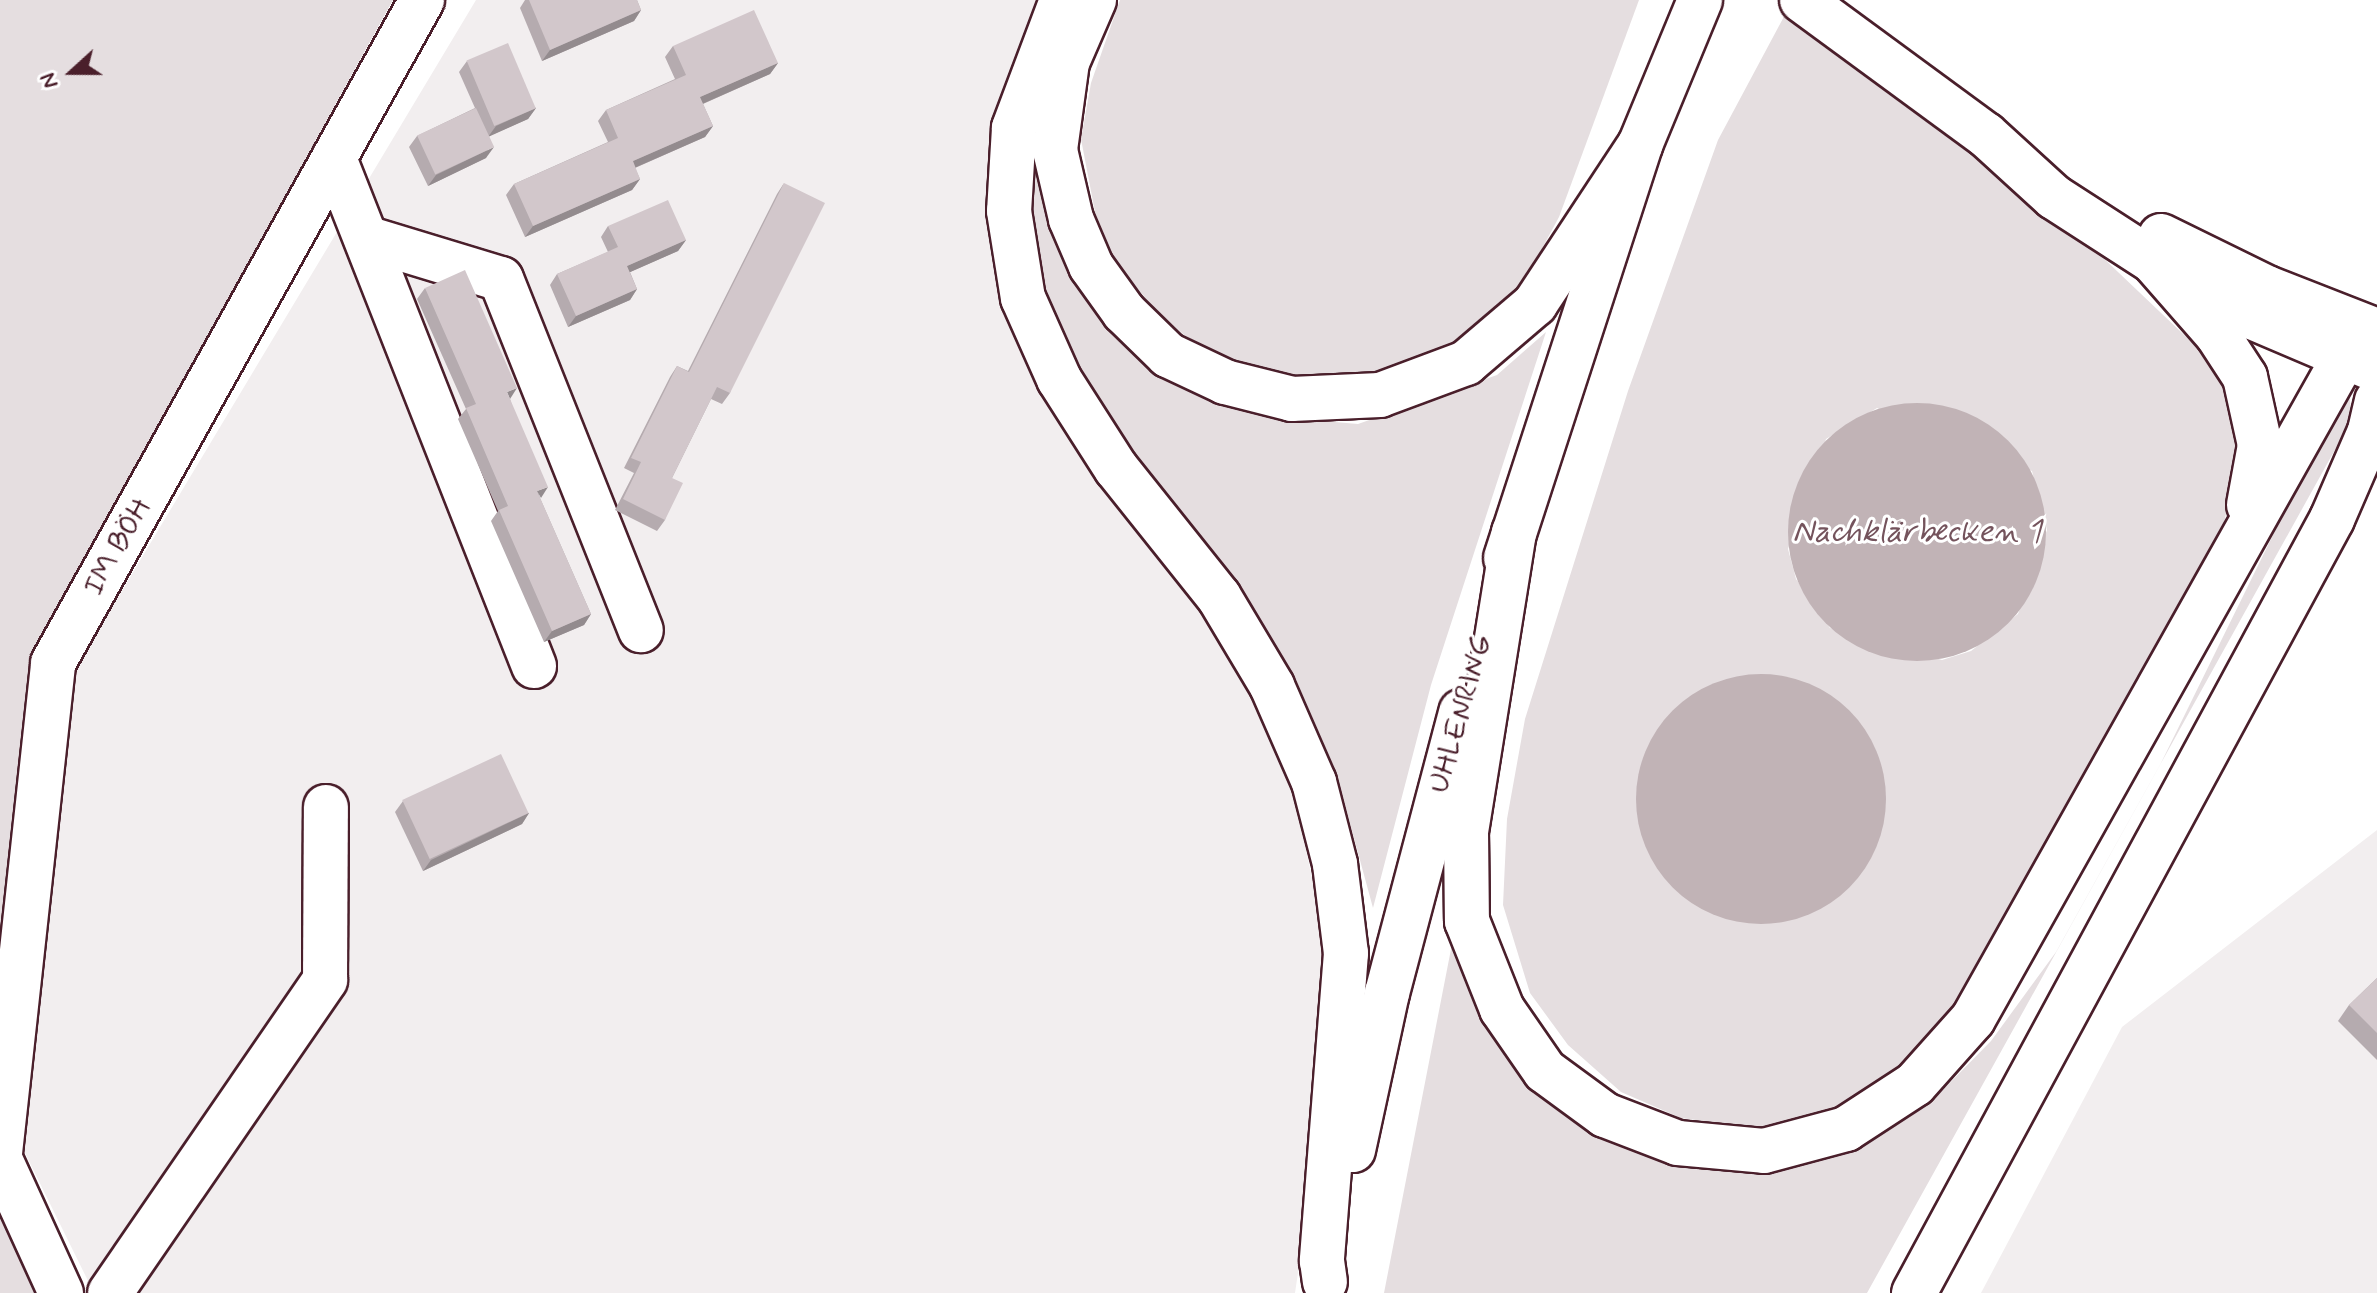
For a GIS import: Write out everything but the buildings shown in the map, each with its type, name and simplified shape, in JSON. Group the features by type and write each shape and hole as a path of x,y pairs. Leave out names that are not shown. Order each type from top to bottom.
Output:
{"main road":[{"name":"IM BÖH","path":"61,1293 0,1156 53,663 422,0"},
{"path":"1062,0 1014,128 1009,211 1023,298 1059,379 1116,468 1219,597 1272,686 1314,782 1335,864 1346,953 1322,1261 1324,1287"},
{"path":"1094,0 1067,62 1055,150 1071,219 1091,266 1124,312 1168,355 1225,382 1292,399 1380,395 1466,363 1535,304 1640,145 1700,0"},
{"path":"1802,0 1986,135 2054,197 2153,261 2252,317 2370,345"},
{"path":"1986,135 2168,239 2267,288 2370,345"},
{"name":"UHLENRING","path":"1324,1287 1395,962 1514,532 1640,145"},
{"path":"334,158 534,666"},
{"path":"366,238 501,279 641,630"},
{"path":"2153,261 2217,334 2245,377 2260,445 2242,542"},
{"path":"1514,532 1466,831 1467,921 1502,1009 1545,1071 1605,1115 1678,1143 1764,1151 1846,1129 1915,1084 1973,1019 2242,542 2370,345"},
{"path":"1914,1293 2332,519 2370,431 2377,401"},
{"path":"2332,519 2347,511 2377,476"},
{"path":"110,1293 325,980 326,807"}],"shaded area":[{"path":"0,0 393,0 40,640 0,1037"},
{"path":"476,0 1039,0 994,124 992,213 1253,697 1293,790 1329,956 1314,1165 1295,1293 94,1293 24,1151 72,674"},
{"path":"1120,0 1639,0 1559,217 1518,293 1458,341 1374,378 1291,377 1228,360 1184,335 1150,304 1114,259 1095,212 1081,139 1091,83"},
{"path":"1787,11 2057,214 2200,350 2227,393 2239,455 2224,523 2116,743 1956,1008 1903,1065 1839,1108 1763,1129 1681,1118 1621,1092 1568,1045 1530,993 1503,905 1507,819 1525,719 1628,391 1718,140","holes":["1877,408 2032,471 2047,530 2018,614 1971,651 1942,660 1830,628 1796,579 1788,549 1826,439"]},
{"path":"1033,137 1043,199 1065,257 1182,383 1264,416 1358,424 1497,375 1546,332 1431,685 1373,908 1336,772 1294,675 1237,587 1074,372 1034,252 1029,208"},
{"path":"2349,393 2352,419 1867,1293 1384,1293 1452,944 1486,1021 1598,1134 1854,1148 1930,1103 1991,1041 2056,952 2161,763 2332,415"},
{"path":"2377,830 2377,1293 1981,1293 2122,1027"},
{"path":"0,1198 44,1293 0,1293"}],"water":[{"name":"Nachklärbecken 1","path":"1904,403 1930,403 1967,412 2009,440 2037,482 2044,507 2044,557 2037,582 2009,624 1967,652 1930,661 1904,661 1867,652 1825,624 1797,582 1788,545 1788,519 1797,482 1825,440 1867,412"},
{"path":"1749,674 1773,674 1820,688 1850,710 1877,751 1884,775 1884,823 1877,847 1850,888 1809,915 1773,924 1749,924 1702,910 1681,896 1664,879 1650,858 1641,835 1636,811 1636,787 1650,740 1664,719 1681,702 1702,688 1725,679"}]}
